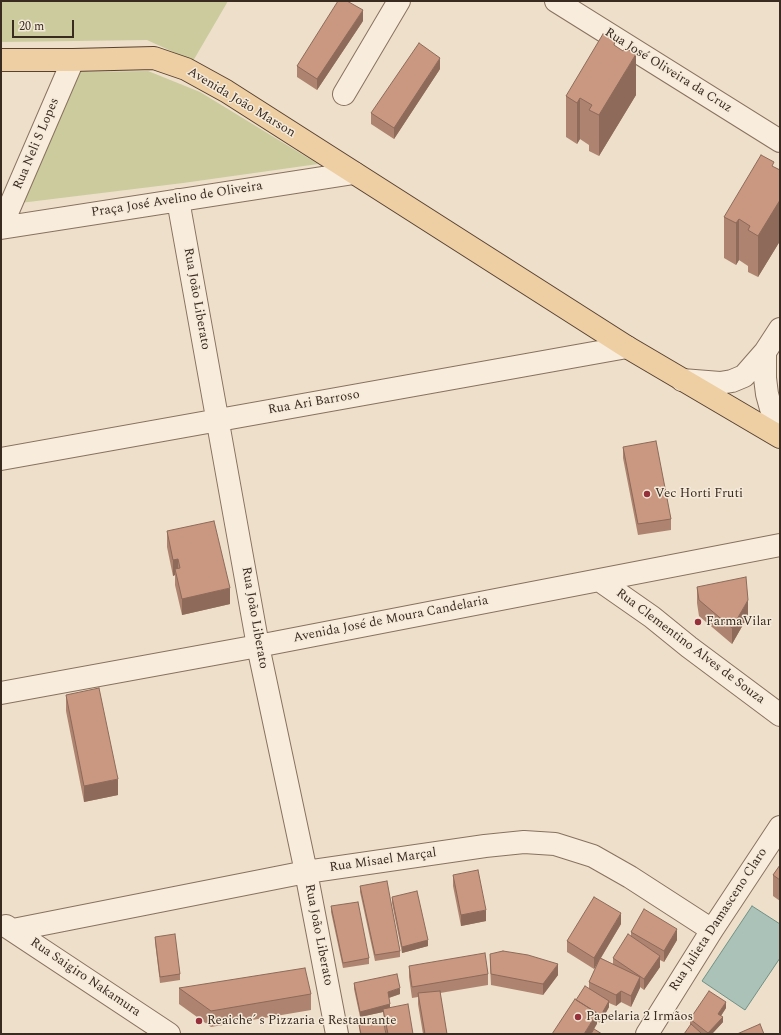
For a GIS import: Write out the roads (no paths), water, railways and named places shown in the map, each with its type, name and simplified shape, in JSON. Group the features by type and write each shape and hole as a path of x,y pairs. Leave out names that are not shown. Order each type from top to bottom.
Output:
{"main road":[{"name":"Avenida João Marson","path":"1,60 154,58 186,69 226,91 627,347 780,437"}],"street":[{"path":"344,94 399,1"},
{"name":"Rua José Oliveira da Cruz","path":"556,1 780,141"},
{"name":"Rua Neli S Lopes","path":"1,227 72,60"},
{"name":"Praça José Avelino de Oliveira","path":"1,227 354,173"},
{"name":"Rua João Liberato","path":"178,200 219,420 258,646 306,872 336,1034"},
{"path":"682,380 720,384 744,376 765,352 780,329"},
{"name":"Rua Ari Barroso","path":"1,459 627,347"},
{"path":"765,352 765,378 767,394 775,423 780,432"},
{"name":"Avenida José de Moura Candelaria","path":"1,693 258,646 780,545"},
{"name":"Rua Clementino Alves de Souza","path":"599,580 652,617 689,647 780,715"},
{"name":"Rua Julieta Damasceno Claro","path":"646,1034 780,827"},
{"name":"Rua Misael Marçal","path":"7,926 306,872 485,846 524,842 555,844 593,856 630,877 712,930"},
{"name":"Rua Saigiro Nakamura","path":"7,926 169,1034"}],"place":[{"name":"Vec Horti Fruti","path":"647,494"},
{"name":"FarmaVilar","path":"698,622"},
{"name":"Papelaria 2 Irmãos","path":"578,1017"},
{"name":"Reaiche´ s Pizzaria e Restaurante","path":"199,1021"}]}
